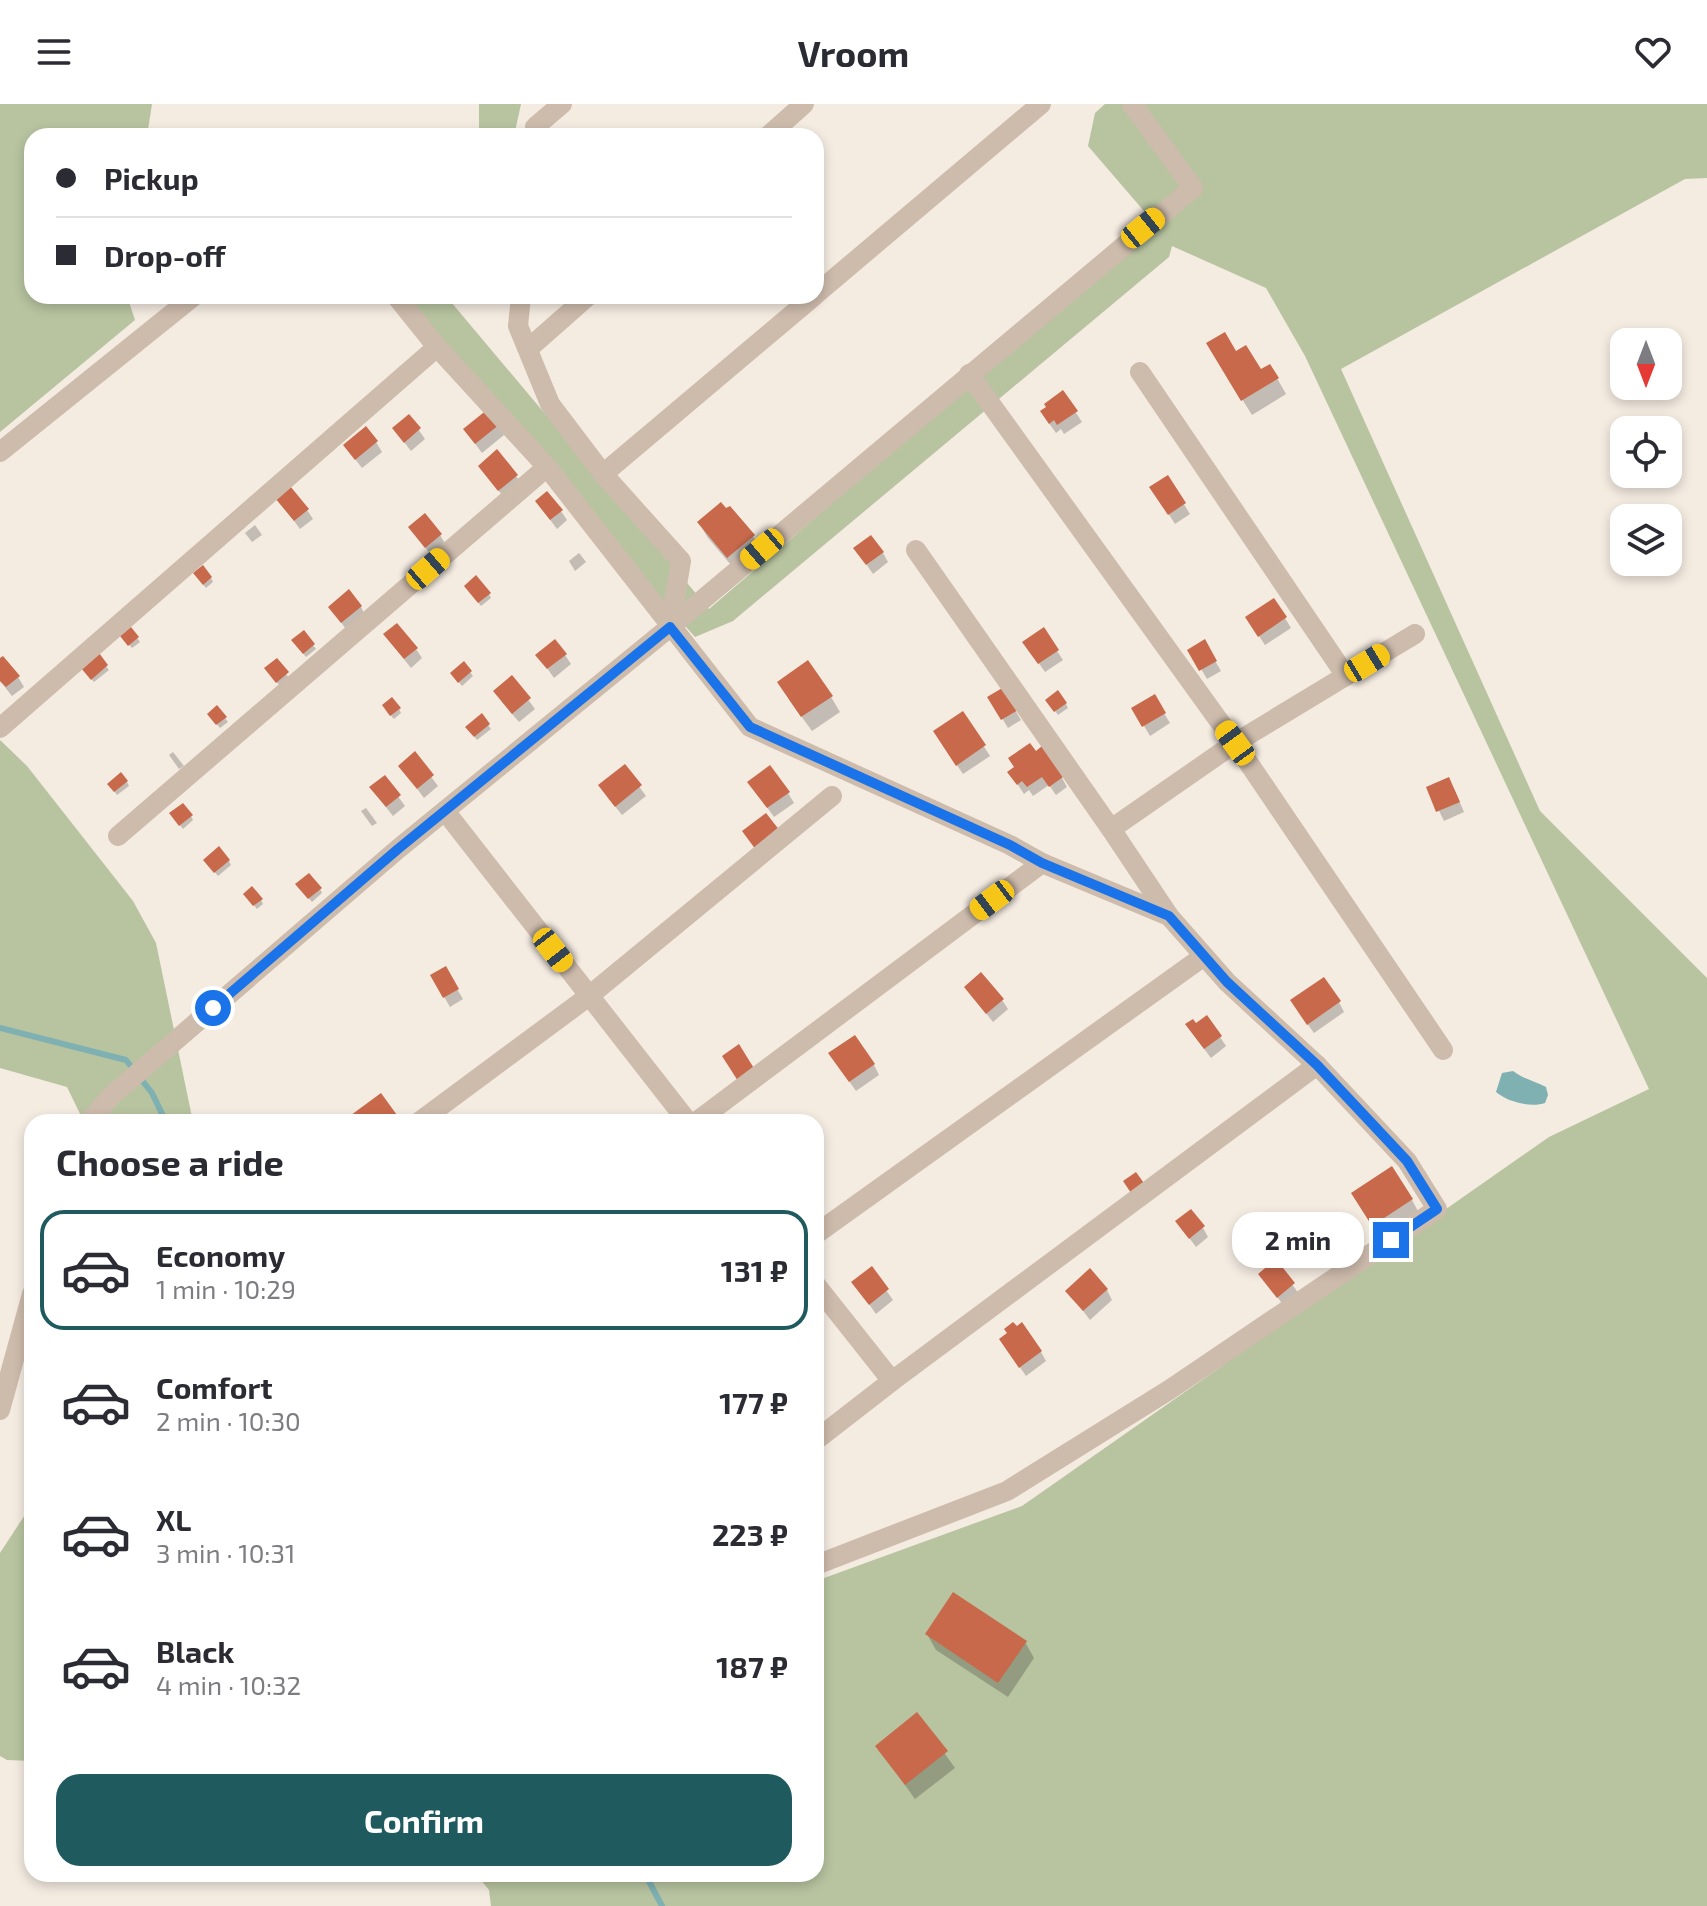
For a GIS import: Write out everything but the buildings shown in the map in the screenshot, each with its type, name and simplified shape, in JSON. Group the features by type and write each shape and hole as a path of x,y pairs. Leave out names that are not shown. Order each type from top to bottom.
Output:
{"street":[{"path":"535,128 539,104"},
{"path":"537,128 562,104"},
{"path":"777,128 804,104"},
{"path":"824,287 1041,104"},
{"path":"96,1114 111,1096 445,811 670,627 1193,188 1132,104"},
{"path":"0,452 184,304"},
{"path":"402,304 437,347 547,467 750,727 1010,845 1042,863 1169,916"},
{"path":"520,304 518,326 550,404 603,474 681,561 670,627"},
{"path":"528,349 579,304"},
{"path":"603,474 804,304"},
{"path":"0,728 437,347"},
{"path":"1140,372 1346,676"},
{"path":"969,374 1235,743 1443,1050"},
{"path":"118,836 547,467"},
{"path":"824,1562 1007,1491 1169,1390 1437,1209 1407,1161 1317,1065 1227,982 1169,916 916,550"},
{"path":"1111,829 1235,743 1415,634"},
{"path":"430,1114 589,996 832,796"},
{"path":"445,811 682,1114"},
{"path":"707,1114 1042,863"},
{"path":"824,1228 1204,956"},
{"path":"824,1434 1317,1065"},
{"path":"824,1295 892,1381"},
{"path":"0,1410 24,1323"}],"green space":[{"path":"0,104 152,104 148,128 24,128 24,304 130,304 135,320 0,432"},
{"path":"479,104 521,104 516,128 479,128"},
{"path":"1105,104 1707,104 1707,178 1685,179 1341,369 1540,811 1707,978 1707,1906 491,1906 489,1890 482,1882 824,1882 824,1578 1022,1506 1549,1137 1649,1089 1305,356 1266,288 1172,246 1169,257 733,621 695,637 400,304 453,304 709,609 1156,225 1088,146 1095,113"},
{"path":"0,740 27,766 133,901 156,943 191,1114 80,1114 67,1087 0,1068"},
{"path":"24,1516 24,1761 7,1760 0,1756 0,1553"}],"water":[{"path":"1513,1071 1546,1087 1548,1095 1545,1103 1520,1103 1496,1092 1502,1073"}],"waterway":[{"path":"0,1028 126,1060 152,1093 162,1114"},
{"path":"649,1882 662,1906"}],"route":[{"path":"213,1008 398,849 670,627 750,727 1010,845 1042,863 1169,916 1227,982 1317,1065 1407,1161 1437,1209 1391,1240"}]}
